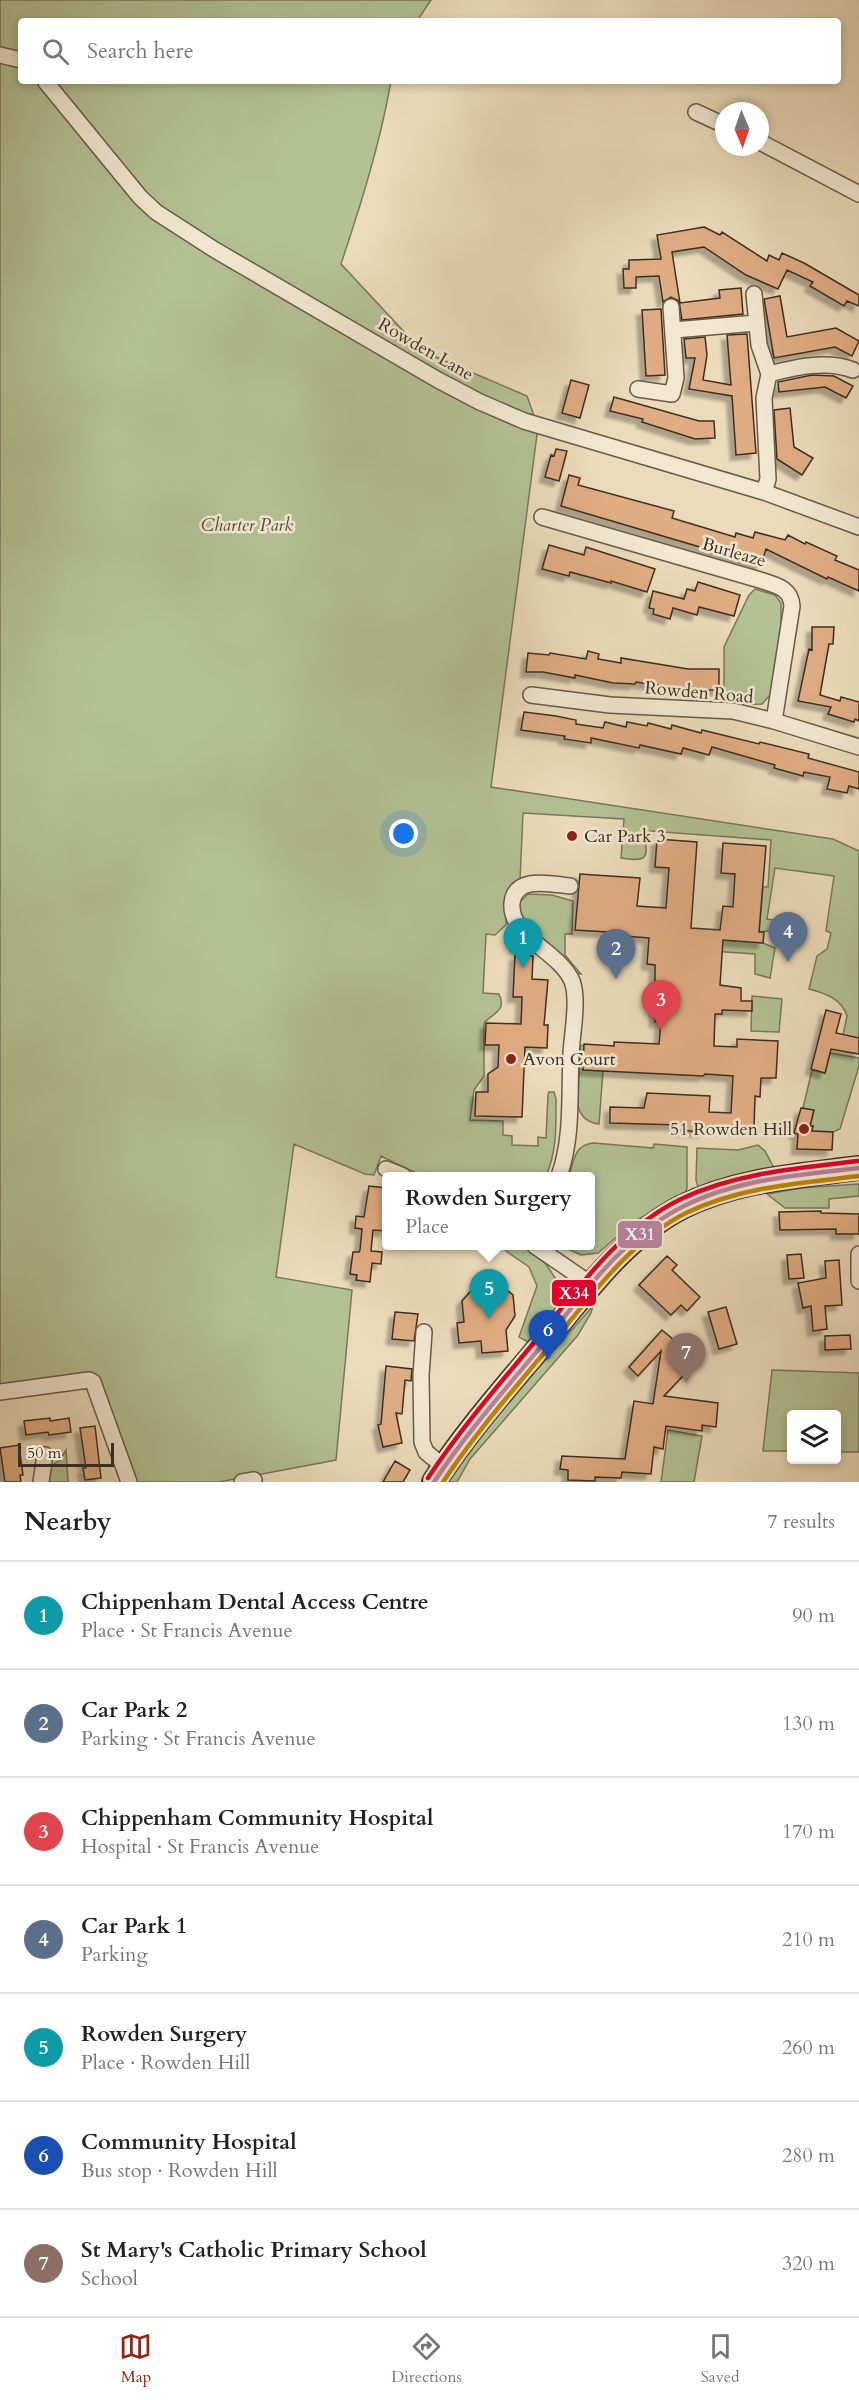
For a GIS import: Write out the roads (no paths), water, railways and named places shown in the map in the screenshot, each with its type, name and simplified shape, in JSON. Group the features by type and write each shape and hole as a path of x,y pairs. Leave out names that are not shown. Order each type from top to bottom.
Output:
{"main road":[{"path":"439,1474 510,1383 592,1285 626,1247 652,1226 699,1199 755,1182 859,1168"}],"street":[{"path":"0,55 18,59"},
{"name":"Rowden Lane","path":"47,84 140,197 156,212 215,250 438,380 524,421 764,492 859,527"},
{"path":"696,112 715,121"},
{"path":"769,147 859,194"},
{"path":"753,294 759,345 769,374 764,398 768,479 764,492"},
{"path":"638,389 672,394 676,378 671,307"},
{"path":"674,330 756,323"},
{"path":"769,374 815,365 840,365 853,370"},
{"name":"Burleaze","path":"542,518 760,580 787,591 792,606 774,721"},
{"name":"Rowden Road","path":"531,695 610,705 733,711 859,747"},
{"path":"560,1172 569,1129 573,986 560,963 520,929 513,916 512,903 517,891 525,885 535,883 570,886"},
{"path":"386,1169 393,1172"},
{"path":"542,1250 592,1285"},
{"path":"854,1253 859,1281"},
{"path":"424,1332 421,1375 422,1442 439,1474"},
{"path":"0,1392 89,1380 93,1382 106,1412 129,1482"},
{"path":"41,1482 45,1455"}],"place":[{"name":"Car Park 3","path":"572,836"},
{"name":"Car Park 1","path":"788,962"},
{"name":"Chippenham Dental Access Centre","path":"523,968"},
{"name":"Car Park 2","path":"616,979"},
{"name":"Chippenham Community Hospital","path":"661,1030"},
{"name":"Avon Court","path":"511,1059"},
{"name":"51 Rowden Hill","path":"804,1129"},
{"name":"Rowden Surgery","path":"489,1319"},
{"name":"Community Hospital","path":"548,1360"},
{"name":"St Mary's Catholic Primary School","path":"686,1383"}],"park label":[{"name":"Charter Park","path":"247,525"}]}
